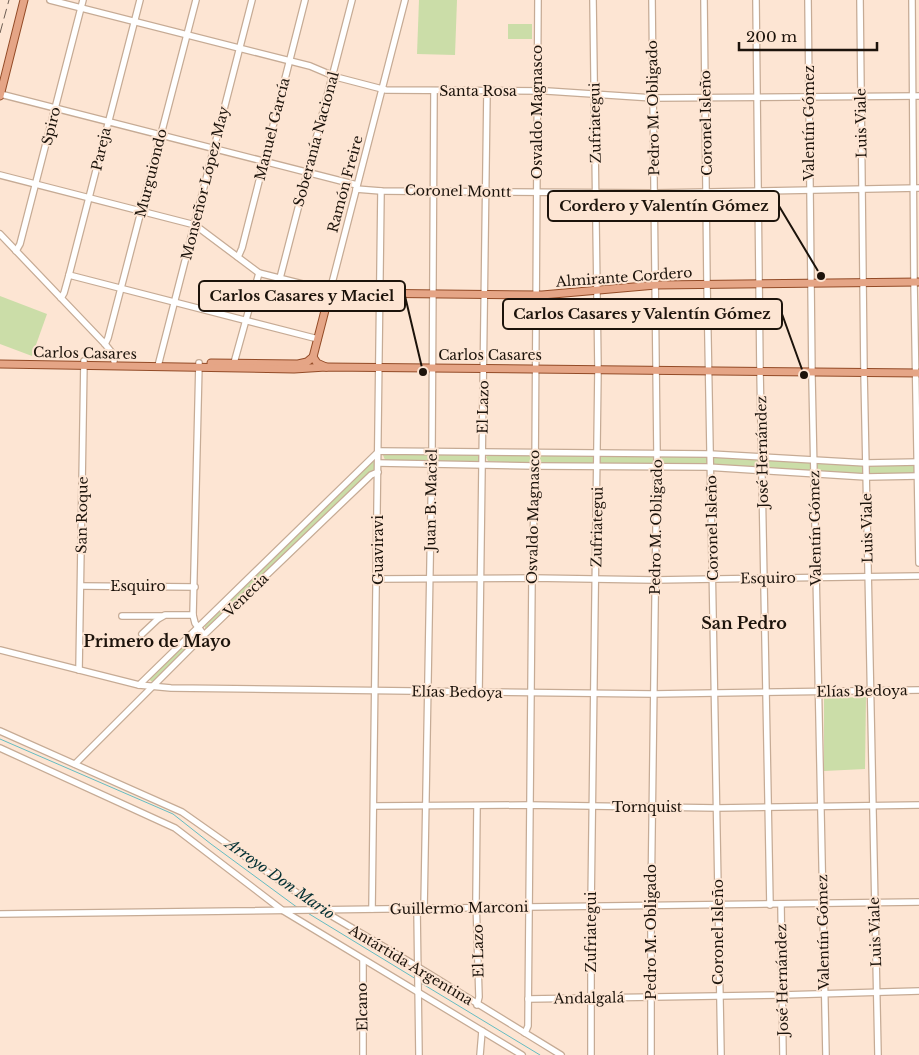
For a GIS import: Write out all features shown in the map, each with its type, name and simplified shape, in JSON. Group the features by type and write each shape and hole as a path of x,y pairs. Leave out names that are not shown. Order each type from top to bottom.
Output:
{"main road":[{"path":"0,95 24,0"},
{"name":"Almirante Cordero","path":"330,291 536,295 656,285 917,282"},
{"name":"Ramón Freire","path":"313,356 330,291"},
{"path":"313,356 317,363 326,367"},
{"name":"Carlos Casares","path":"198,365 234,363 298,364 307,362 313,356"},
{"name":"Carlos Casares","path":"0,359 84,363 114,361 158,364"},
{"name":"Carlos Casares","path":"0,364 158,364 294,369 380,367 917,373"}],"street":[{"name":"Santa Rosa","path":"50,0 310,66 333,76 382,90 538,91 653,98 916,96"},
{"name":"Spiro","path":"16,251 20,244 83,0"},
{"name":"Pareja","path":"61,298 70,275 140,0"},
{"name":"Murguiondo","path":"105,344 122,289 196,0"},
{"name":"Monseñor López May","path":"158,364 252,0"},
{"name":"Manuel García","path":"238,257 242,248 305,0"},
{"name":"Soberanía Nacional","path":"280,278 352,0"},
{"name":"Ramón Freire","path":"330,291 405,0"},
{"name":"Osvaldo Magnasco","path":"525,1034 528,1026 538,0"},
{"name":"Zufriategui","path":"591,1055 591,907 598,467 593,0"},
{"name":"Pedro M. Obligado","path":"651,1055 650,906 657,453 652,0"},
{"name":"Coronel Isleño","path":"704,0 708,370 720,1055"},
{"name":"José Hernández","path":"756,0 761,457 765,578 770,905"},
{"name":"Valentín Gómez","path":"808,0 812,371 826,1055"},
{"name":"Luis Viale","path":"860,0 862,283 878,1055"},
{"path":"912,0 916,96 919,563"},
{"name":"Juan B. Maciel","path":"424,909 432,464 434,91"},
{"name":"El Lazo","path":"479,692 482,580 487,91"},
{"name":"Coronel Montt","path":"0,95 161,134 357,187 381,191 654,193 916,188"},
{"path":"0,175 194,225 259,273 330,291"},
{"name":"Guaviravi","path":"372,909 381,191"},
{"path":"0,234 105,344 112,354 114,361"},
{"path":"234,363 259,273"},
{"path":"70,275 318,339"},
{"name":"San Roque","path":"79,670 84,363"},
{"path":"198,365 193,614 198,627 204,635"},
{"path":"379,451 710,454 866,463 918,462"},
{"name":"Venecia","path":"139,685 379,451"},
{"path":"378,463 711,467 866,477 918,476"},
{"name":"Venecia","path":"76,764 204,635 372,474 378,472"},
{"name":"Esquiro","path":"377,579 482,580 532,578 654,580 919,576"},
{"name":"Esquiro","path":"81,586 194,587"},
{"path":"122,616 193,614"},
{"path":"142,634 161,616"},
{"name":"Elías Bedoya","path":"0,650 139,685 180,688 653,694 919,690"},
{"name":"Antártida Argentina","path":"0,731 182,812 320,909 417,970 561,1055"},
{"name":"Antártida Argentina","path":"0,748 176,828 282,910 522,1055"},
{"name":"Tornquist","path":"374,806 530,805 717,808 919,805"},
{"name":"El Lazo","path":"477,806 480,997 477,1005"},
{"name":"Guillermo Marconi","path":"0,914 919,902"},
{"name":"José Hernández","path":"781,905 783,1055"},
{"path":"416,909 419,1055"},
{"name":"Elcano","path":"363,960 363,1055"},
{"name":"Andalgalá","path":"528,999 919,991"},
{"path":"480,1055 482,1031"}],"green space":[{"path":"419,0 457,0 455,55 417,54"},
{"path":"508,24 532,24 532,39 508,39"},
{"path":"0,296 47,314 32,356 0,344"},
{"path":"386,453 427,454 429,460 427,462 385,460 383,455"},
{"path":"478,454 480,456 478,461 438,462 435,457 437,455"},
{"path":"488,455 711,455 919,464 919,473 867,475 710,464 534,464 488,461 486,457"},
{"path":"375,458 377,466 209,628 205,629 205,626"},
{"path":"200,632 201,636 152,682 150,678"},
{"path":"866,697 865,769 824,771 824,698"}],"waterway":[{"name":"Arroyo Don Mario","path":"0,739 173,814 298,908"},
{"name":"Arroyo Don Mario","path":"306,912 416,979"},
{"name":"Arroyo Don Mario","path":"421,983 540,1055"}],"railway":[{"path":"0,33 9,0"}],"place":[{"name":"Cordero y Valentín Gómez","path":"821,276"},
{"name":"Carlos Casares y Maciel","path":"423,372"},
{"name":"Carlos Casares y Valentín Gómez","path":"804,375"}],"district":[{"name":"San Pedro","path":"744,623"},
{"name":"Primero de Mayo","path":"157,641"}]}
